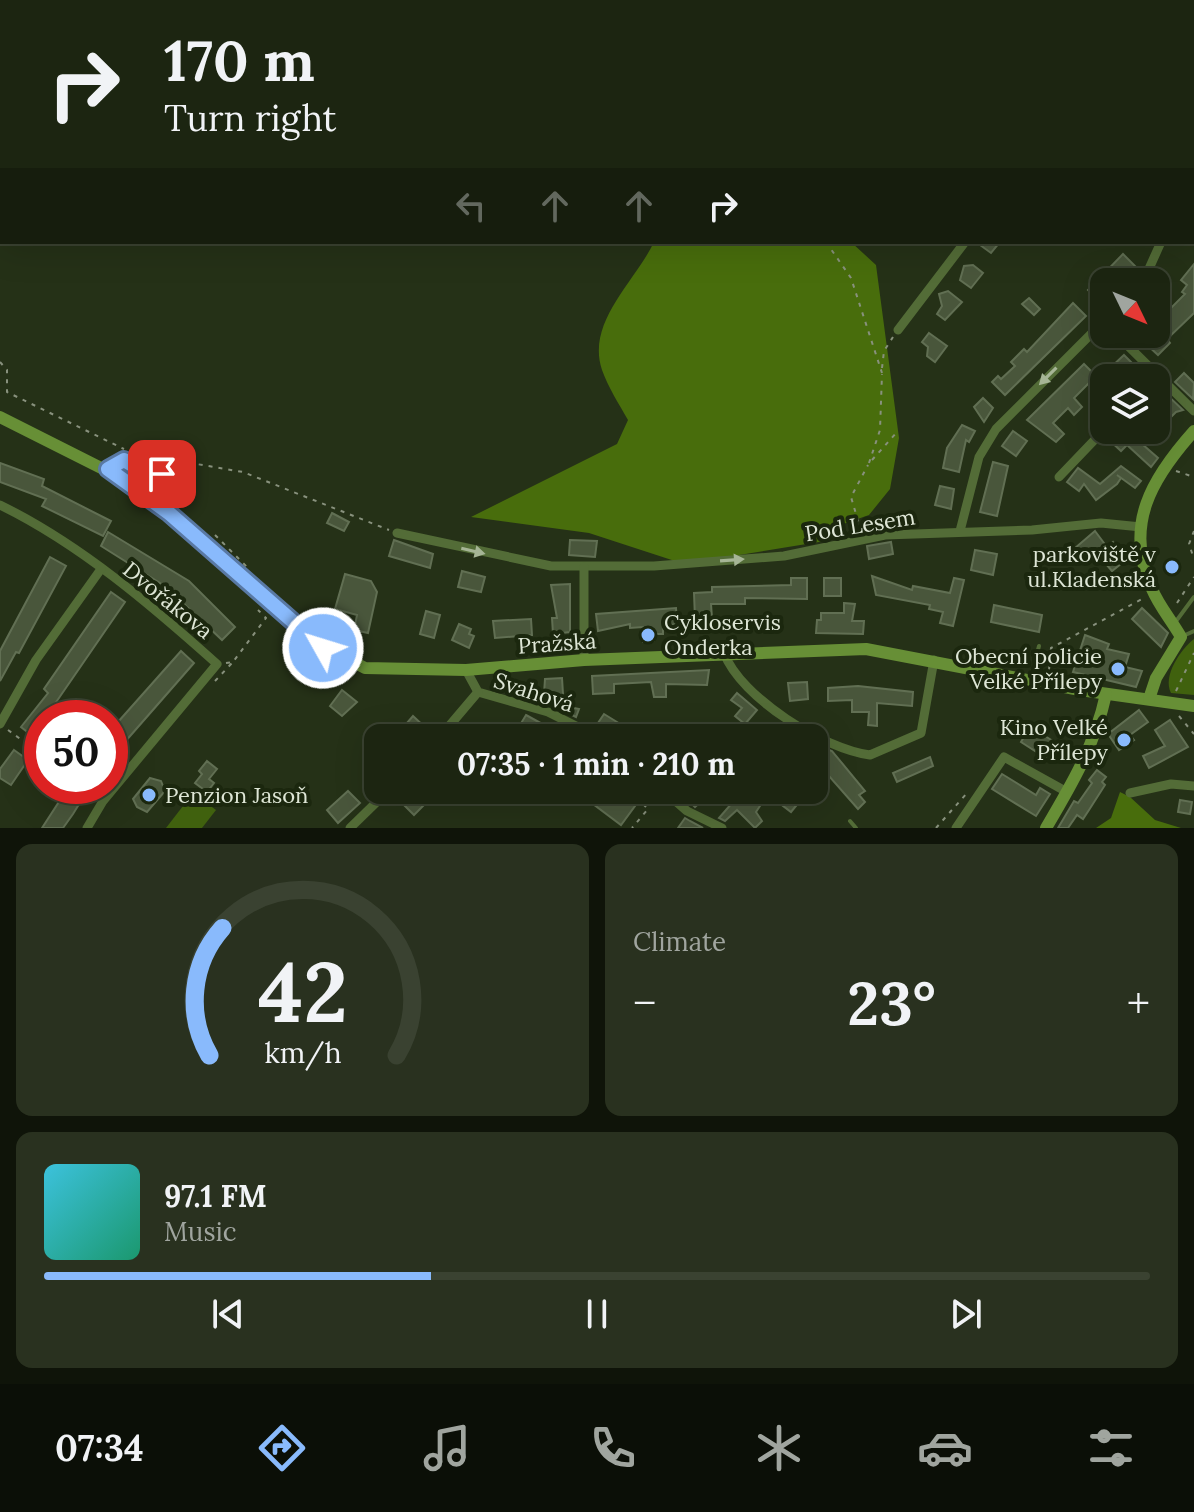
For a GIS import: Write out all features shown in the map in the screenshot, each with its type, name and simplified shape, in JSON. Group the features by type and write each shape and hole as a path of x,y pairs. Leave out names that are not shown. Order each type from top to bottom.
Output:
{"main road":[{"name":"Pražská","path":"0,417 112,466 299,628 335,655 376,670 466,670 584,660 866,649 1106,694 1194,706"},
{"path":"1149,699 1156,678 1181,637 1153,592 1142,550 1141,527 1155,479 1194,431"},
{"path":"1046,828 1096,736 1106,694"}],"street":[{"path":"898,330 963,244"},
{"path":"1149,268 1160,244"},
{"path":"960,531 979,457 996,429 1090,335"},
{"path":"1129,348 1144,364"},
{"path":"1170,390 1194,411"},
{"path":"1059,477 1091,444"},
{"name":"Dvořákova","path":"0,505 25,517 145,600 217,664 128,771"},
{"name":"Pod Lesem","path":"397,533 511,559 584,567 654,566 784,556 864,540 960,531 1032,530 1101,523 1141,527"},
{"path":"584,567 584,660"},
{"path":"0,724 36,660 101,569"},
{"path":"724,653 734,673 779,713 811,733 870,755 921,733 934,660"},
{"name":"Svahová","path":"466,670 478,692 548,712 572,724"},
{"path":"451,724 478,692"},
{"path":"956,828 1004,757 1067,792"},
{"path":"1130,793 1171,784 1194,786"},
{"name":"Dvořákova","path":"87,828 101,804"},
{"path":"350,828 375,804"},
{"path":"679,804 722,828"}],"lane":[{"path":"132,454 173,460 168,470 155,477 128,461 112,466 132,454"},
{"path":"1174,624 1194,597"},
{"path":"1181,637 1194,631"},
{"path":"1031,680 1039,646"},
{"path":"850,821 856,828"}],"path":[{"path":"830,244 851,278 882,373"},
{"path":"864,540 851,497 869,463 880,430 884,351 898,330"},
{"path":"0,362 7,370 7,392 132,454"},
{"path":"869,463 898,431"},
{"path":"173,460 243,472 397,533"},
{"path":"1170,480 1175,470 1194,477"},
{"path":"1194,531 1189,544 1194,559"},
{"path":"215,535 255,576"},
{"path":"1171,602 1177,603 1194,577"},
{"path":"1049,676 1051,648 1153,592"},
{"path":"217,664 233,662 266,618 258,610"},
{"path":"1175,695 1194,653"},
{"path":"1174,709 1194,734"},
{"path":"0,724 24,742"},
{"path":"936,828 966,794 978,796"},
{"path":"632,828 648,809 643,804"}],"green space":[{"path":"653,244 853,244 876,265 899,438 890,489 869,515 829,529 831,540 684,564 589,533 471,517 617,444 628,420 602,370 599,352 601,335 615,303"},
{"path":"1194,639 1194,695 1171,693 1171,671"},
{"path":"1120,792 1155,820 1181,828 1096,828 1111,818"},
{"path":"193,793 216,810 202,828 166,828"}],"building":[{"path":"979,244 998,244 991,253"},
{"path":"1123,254 1135,266 1133,268 1109,268"},
{"path":"1194,264 1194,313 1170,336 1170,309 1185,294 1182,292 1187,285 1181,280"},
{"path":"973,265 983,273 971,288 960,280 964,266"},
{"path":"948,291 962,302 945,320 937,314 942,306 939,294"},
{"path":"1029,298 1040,309 1034,315 1022,304"},
{"path":"1073,303 1086,316 1005,395 992,382 998,376 1001,379 1015,366 1011,362 1024,349 1027,352"},
{"path":"929,333 947,346 935,362 927,356 928,347 922,342"},
{"path":"1150,348 1165,348 1158,355"},
{"path":"1124,355 1133,364 1114,364"},
{"path":"1084,364 1090,370 1090,382 1074,398 1082,407 1074,415 1068,408 1053,423 1064,434 1056,442 1027,420"},
{"path":"1184,373 1194,383 1193,399 1175,382"},
{"path":"983,398 993,408 984,422 974,407"},
{"path":"1170,398 1183,410 1170,418"},
{"path":"962,425 975,431 969,442 966,440 959,472 943,468 947,448"},
{"path":"1013,431 1027,441 1016,456 1002,446"},
{"path":"1113,444 1142,444 1158,458 1151,467 1127,445 1121,451"},
{"path":"993,462 1008,466 997,516 980,512"},
{"path":"0,463 44,479 42,486 111,521 103,536 42,506 46,499 0,482"},
{"path":"1121,466 1141,481 1135,488 1117,475 1121,478 1117,484 1096,500 1084,484 1079,491 1067,482 1078,468 1100,484"},
{"path":"940,486 954,489 951,509 935,505"},
{"path":"332,513 349,522 344,531 327,523"},
{"path":"1095,531 1107,547 1113,542 1127,559 1112,571 1095,551 1089,549 1074,561 1068,554"},
{"path":"108,532 189,581 235,627 222,640 184,604 182,597 101,546"},
{"path":"394,540 433,554 430,568 389,556"},
{"path":"570,540 597,541 595,557 569,555"},
{"path":"891,542 893,554 869,559 867,546"},
{"path":"975,550 997,554 993,575 971,570"},
{"path":"50,557 66,566 19,653 16,652 0,681 0,651"},
{"path":"462,571 485,577 481,592 458,587"},
{"path":"345,574 371,581 377,592 368,633 354,630 357,615 335,609"},
{"path":"872,576 912,590 913,586 950,593 954,578 964,580 953,626 940,623 943,612 929,609 930,605 876,595"},
{"path":"791,578 807,578 807,599 745,598 745,604 711,604 712,618 695,619 694,593 712,592 712,587 791,585"},
{"path":"824,578 841,578 841,596 824,596"},
{"path":"570,584 570,632 553,634 552,618 557,618 551,585"},
{"path":"111,592 125,602 58,700 42,700 48,693 44,689"},
{"path":"844,603 855,604 852,621 864,621 863,634 816,633 821,613 844,613"},
{"path":"994,605 1042,615 1039,632 991,622"},
{"path":"676,608 677,624 663,626 663,634 654,634 654,641 643,642 643,627 630,628 630,624 598,631 596,614"},
{"path":"1142,608 1168,633 1161,647 1132,619"},
{"path":"426,611 440,615 434,638 420,634"},
{"path":"531,619 532,635 495,638 493,621"},
{"path":"459,624 471,629 469,634 474,636 469,648 452,640"},
{"path":"1085,635 1109,644 1107,649 1129,654 1125,667 1142,671 1136,687 1073,672"},
{"path":"181,651 194,663 128,738 128,711"},
{"path":"709,670 707,685 666,684 666,697 654,697 651,682 614,684 614,693 593,694 592,676"},
{"path":"562,678 563,694 544,694 545,679"},
{"path":"807,682 808,699 790,701 788,683"},
{"path":"858,686 913,692 912,706 877,703 877,726 868,725 869,712 852,712 852,700 828,701 828,688"},
{"path":"342,690 357,702 342,716 330,706"},
{"path":"737,693 757,710 745,724 735,716 742,708 731,700"},
{"path":"554,706 579,709 576,717"},
{"path":"1139,710 1148,722 1130,735 1134,740 1119,750 1108,734"},
{"path":"604,714 620,724 600,724"},
{"path":"526,715 542,724 521,724"},
{"path":"413,716 422,724 406,724"},
{"path":"1170,720 1188,747 1149,768 1143,756 1165,746 1155,730"},
{"path":"1030,727 1058,744 1049,760 1021,742"},
{"path":"828,749 865,791 859,795 865,802 858,809 828,775"},
{"path":"14,750 24,757 24,766 11,785 0,778 0,769"},
{"path":"930,757 933,766 897,782 893,773"},
{"path":"207,761 217,769 209,779 214,783 207,792 195,783"},
{"path":"1097,770 1106,777 1102,782 1105,785 1083,819 1077,815 1068,828 1058,828 1074,801 1078,803 1092,783 1089,780"},
{"path":"1002,774 1036,795 1040,788 1050,794 1036,816 992,789"},
{"name":"Penzion Jasoň","path":"150,778 161,781 165,791 147,812 137,807 133,799"},
{"path":"348,791 360,803 338,823 327,810"},
{"path":"1180,800 1192,802 1190,814 1178,812"},
{"path":"58,804 79,804 63,828 42,828"},
{"path":"403,804 425,804 414,815"},
{"path":"593,804 637,804 621,825"},
{"path":"731,804 761,804 756,812 762,821 755,828 737,810 725,821 719,818"},
{"path":"781,804 798,804 791,812"},
{"path":"685,818 690,821 703,828 678,828"}],"place":[{"name":"parkoviště v ul.Kladenská","path":"1172,567"},
{"name":"Cykloservis Onderka","path":"648,635"},
{"name":"Obecní policie Velké Přílepy","path":"1118,669"},
{"name":"Kino Velké Přílepy","path":"1124,740"},
{"name":"Penzion Jasoň","path":"149,795"}],"route":[{"path":"162,474 155,477 149,475 124,460 108,469 169,513 323,648"}]}
